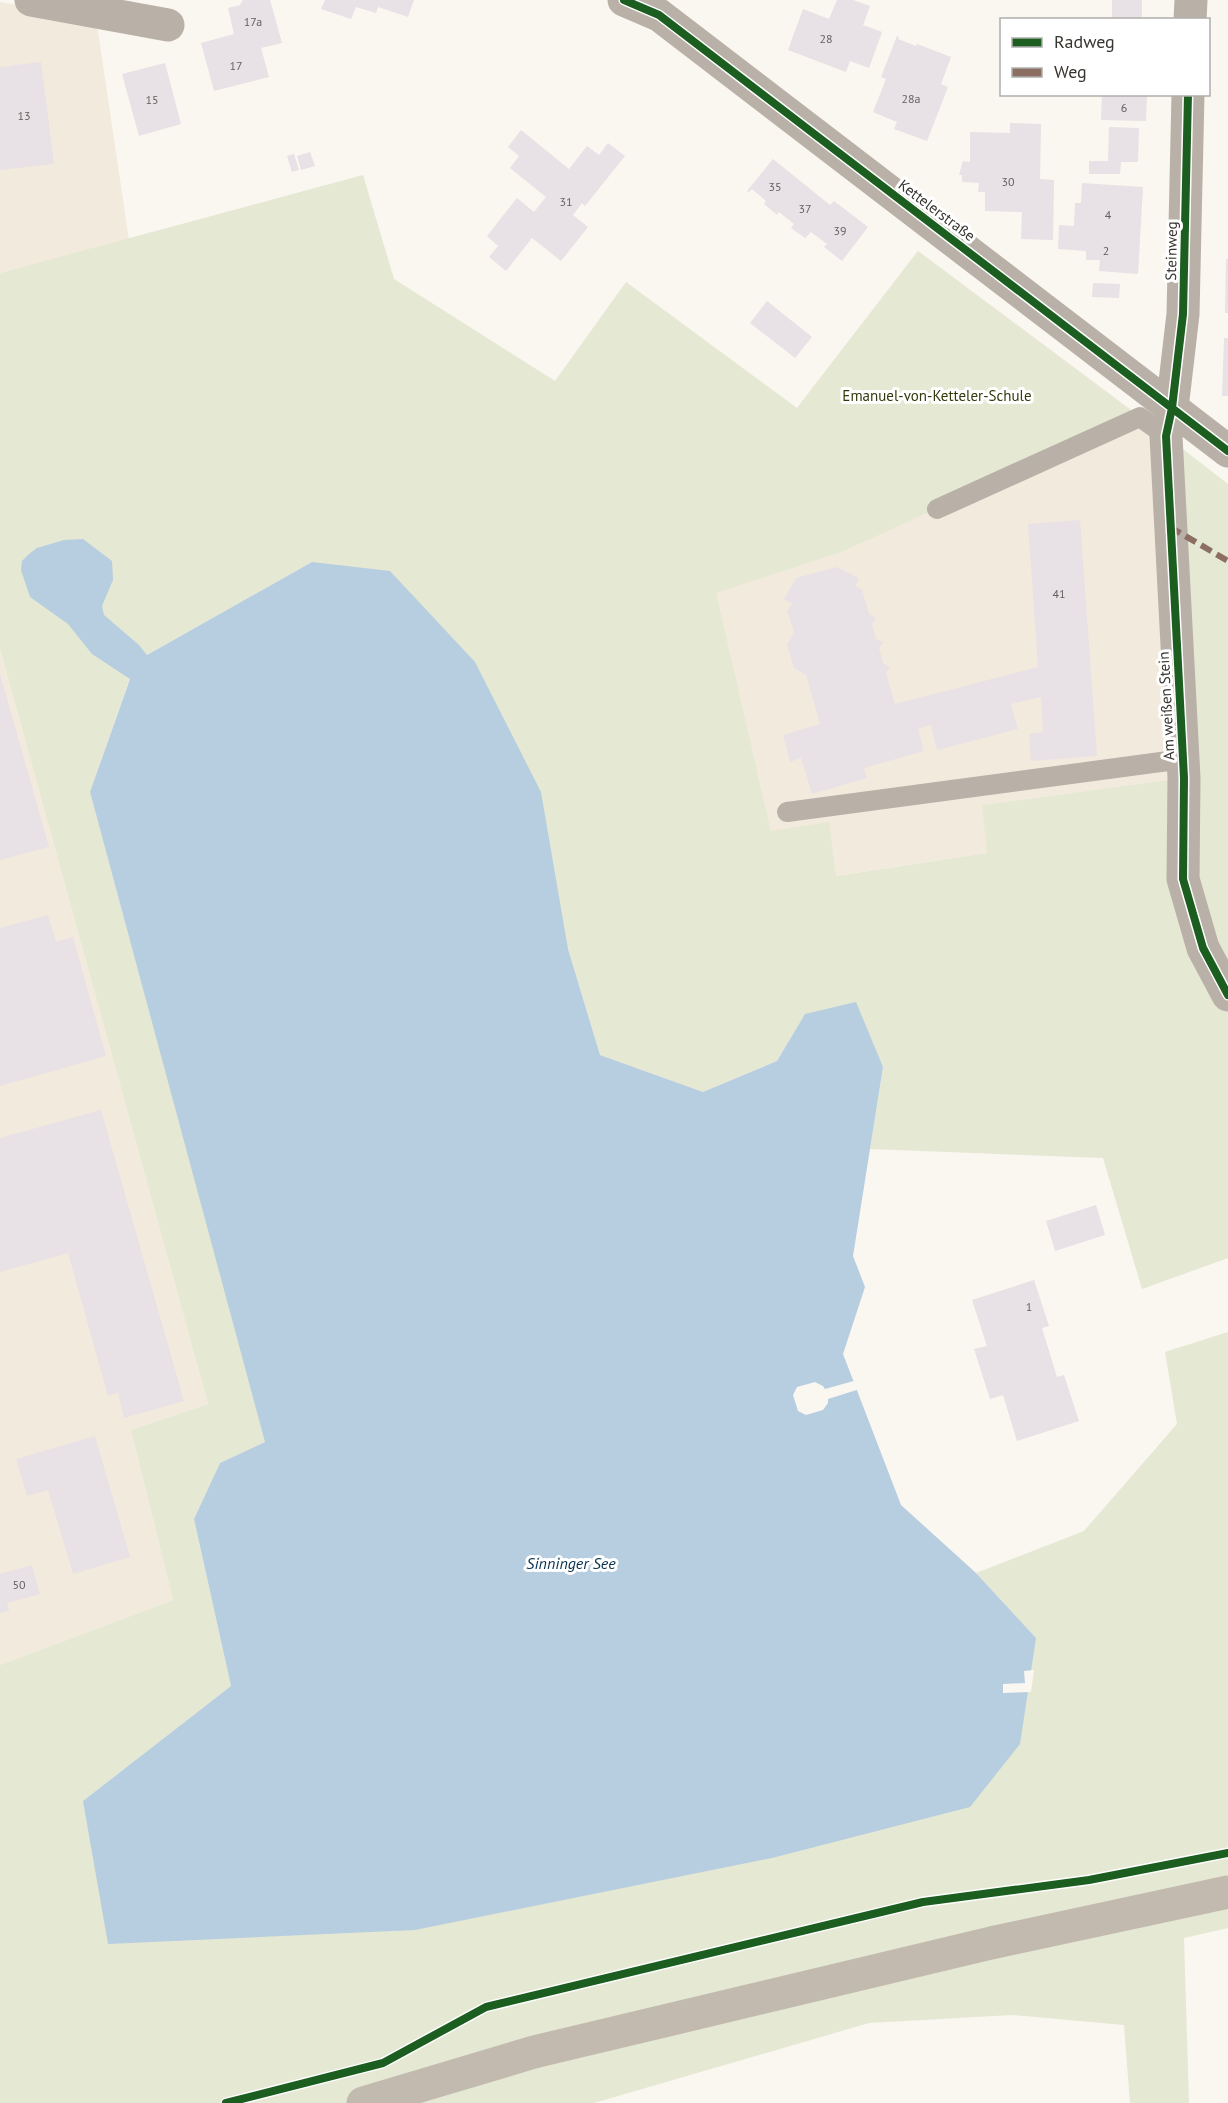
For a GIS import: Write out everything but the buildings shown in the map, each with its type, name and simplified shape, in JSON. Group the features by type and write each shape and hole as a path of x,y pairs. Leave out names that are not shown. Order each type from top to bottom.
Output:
{"main road":[{"path":"363,2103 545,2049 991,1942 1228,1892"}],"street":[{"path":"31,0 168,25"},
{"name":"Kettelerstraße","path":"624,0 659,15 1169,422 1228,451"},
{"path":"1190,18 1191,0"},
{"name":"Steinweg","path":"1169,422 1183,314 1188,96"},
{"name":"Am weißen Stein","path":"1169,422 1183,759 1183,879 1203,948 1228,995"}],"lane":[{"path":"937,509 1140,417 1169,422"},
{"path":"787,812 1183,759"}],"shaded area":[{"path":"0,2 96,18 129,240 0,273"},
{"path":"918,251 1166,436 1184,778 983,805 987,853 835,876 771,831 715,593 797,408"},
{"path":"0,649 208,1404 131,1430 173,1600 0,1665"}],"green space":[{"name":"Emanuel-von-Ketteler-Schule","path":"363,175 394,279 555,381 626,282 797,408 918,251 1140,417 841,552 716,593 771,831 829,822 836,876 987,853 982,805 1183,778 1166,436 1228,484 1228,1258 1142,1289 1103,1158 870,1149 883,1067 805,1014 777,1061 703,1092 600,1055 568,949 312,562 136,661 90,792 266,1442 220,1463 194,1519 231,1686 83,1801 1036,1638 976,1573 1084,1531 1177,1424 1165,1352 1228,1332 1228,1928 1184,1938 1189,2103 1130,2103 1124,2025 1012,2015 869,2023 594,2103 0,2103 0,1665 173,1600 131,1430 208,1404 0,649 0,273"}],"water":[{"name":"Sinninger See","path":"83,539 112,561 113,580 102,606 104,615 139,645 147,655 312,562 390,571 475,662 541,792 568,949 600,1055 703,1092 777,1061 805,1014 856,1002 883,1067 853,1256 865,1287 843,1354 901,1505 976,1573 1036,1638 1020,1744 970,1807 772,1858 415,1930 108,1944 83,1801 231,1686 194,1519 220,1463 265,1442 90,792 130,679 92,654 68,624 30,597 21,570 22,561 37,548 64,540"}],"pier":[{"path":"857,1380 860,1389 828,1399 823,1410 806,1415 798,1411 793,1395 797,1387 815,1382 825,1389"},
{"path":"1034,1670 1031,1692 1003,1693 1003,1684 1025,1683 1024,1671"}],"marked path":[{"path":"1170,527 1228,561"}],"cycle path":[{"path":"624,0 659,15 1228,451"},
{"path":"1188,96 1183,314 1172,408 1166,436 1184,778 1183,879 1203,948 1228,995"},
{"path":"226,2103 383,2063 486,2007 923,1902 1089,1880 1228,1853"}]}
